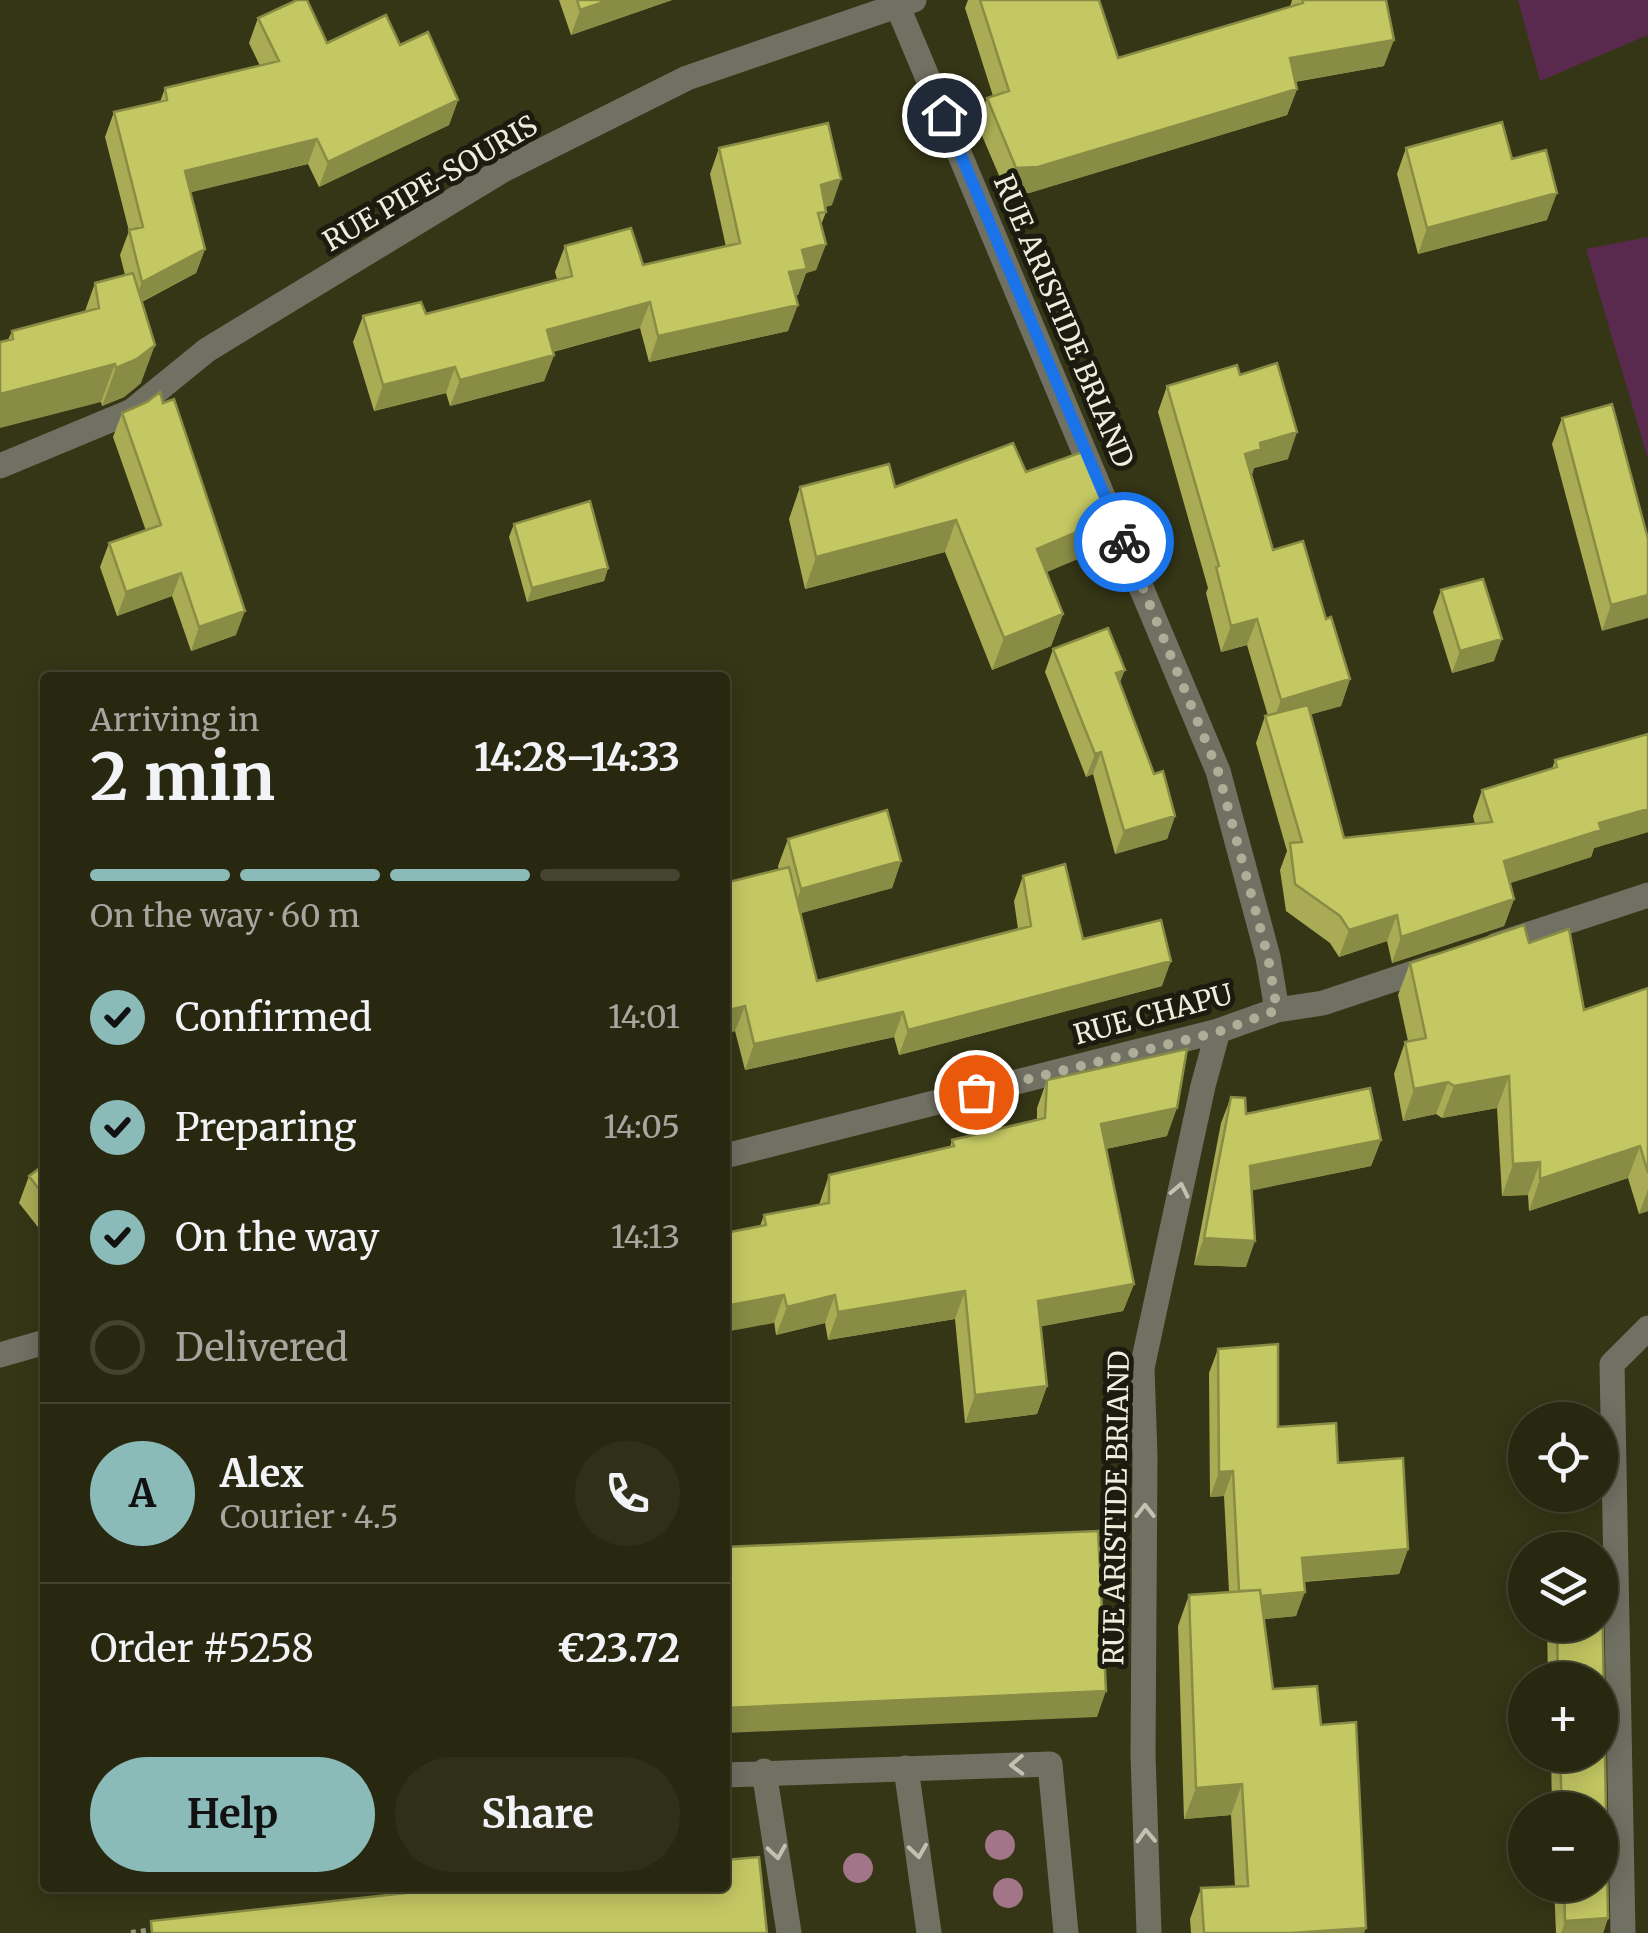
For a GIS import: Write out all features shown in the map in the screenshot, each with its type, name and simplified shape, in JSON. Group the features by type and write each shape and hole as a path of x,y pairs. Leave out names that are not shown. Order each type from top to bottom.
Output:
{"street":[{"name":"RUE PIPE-SOURIS","path":"0,466 132,411 206,350 503,170 687,78 902,2"},
{"name":"RUE ARISTIDE BRIAND","path":"902,2 1218,771 1268,957 1277,1010"},
{"name":"RUE CHAPU","path":"730,1155 1218,1032 1277,1010 1323,1003 1648,895"},
{"name":"RUE ARISTIDE BRIAND","path":"1150,1933 1143,1755 1142,1368 1202,1086 1218,1032"},
{"path":"1623,1933 1612,1364 1648,1328"},
{"path":"0,1355 40,1343"},
{"path":"730,1774 1050,1764 1066,1933"},
{"path":"906,1768 929,1933"},
{"path":"764,1771 789,1933"}],"path":[{"path":"131,1933 168,1928"}],"shaded area":[{"path":"1518,0 1648,0 1648,35 1540,81"},
{"path":"1648,237 1648,459 1586,249"}],"building":[{"path":"297,0 307,0 327,43 386,15 400,45 428,32 458,100 328,162 317,139 185,171 205,249 142,282 129,230 143,227 114,112 167,100 165,88 279,61 258,18"},
{"path":"577,0 609,0 580,10"},
{"path":"980,0 1099,0 1118,58 1303,3 1302,0 1386,0 1394,40 1290,58 1297,89 1038,167 1016,168 987,98 1009,91"},
{"path":"1502,122 1512,159 1546,150 1557,193 1427,228 1406,148"},
{"path":"828,123 841,179 821,185 826,212 818,213 826,244 802,250 807,269 789,272 798,305 658,336 650,302 547,330 554,355 460,380 455,367 383,385 363,316 421,302 426,314 572,276 565,246 631,228 643,265 740,243 719,148"},
{"path":"133,273 155,345 116,368 115,364 0,394 0,342 13,339 12,331 99,308 95,283"},
{"path":"1277,363 1297,432 1260,443 1261,449 1245,454 1273,550 1303,541 1326,619 1331,617 1350,679 1281,700 1257,619 1231,626 1216,567 1219,566 1167,386 1237,365 1240,375"},
{"path":"160,392 163,403 174,399 245,611 199,627 181,573 126,592 109,543 161,525 122,413"},
{"path":"1612,404 1648,539 1648,595 1611,605 1562,418"},
{"path":"1013,443 1026,472 1082,452 1110,518 1037,549 1063,614 1004,638 956,520 816,557 800,487 889,464 895,487"},
{"path":"590,501 608,568 532,588 514,524"},
{"path":"1483,579 1502,639 1460,651 1441,590"},
{"path":"1108,628 1125,670 1116,673 1154,774 1163,771 1175,816 1124,831 1101,752 1095,754 1053,649"},
{"path":"1308,705 1344,838 1492,822 1482,790 1557,767 1555,760 1648,734 1648,809 1599,823 1601,830 1504,861 1514,899 1401,937 1397,915 1349,930 1340,916 1295,884 1290,843 1302,842 1265,716"},
{"path":"887,810 901,861 801,889 788,839"},
{"path":"1065,864 1083,939 1161,920 1171,961 908,1030 903,1012 754,1044 745,1006 730,1010 730,882 789,867 817,981 1031,926 1023,876"},
{"path":"1524,925 1529,943 1569,929 1584,1010 1648,988 1648,1173 1640,1146 1540,1179 1540,1162 1513,1164 1509,1076 1414,1089 1405,1042 1426,1038 1410,963"},
{"path":"1187,1049 1177,1108 1101,1124 1134,1284 1038,1301 1047,1386 975,1395 965,1291 838,1312 835,1295 787,1307 784,1295 730,1305 730,1232 766,1225 764,1215 829,1203 829,1175 954,1146 952,1140 1045,1118 1047,1080"},
{"path":"1370,1088 1381,1140 1250,1166 1255,1241 1204,1238 1231,1097 1245,1098 1246,1114"},
{"path":"40,1168 40,1190 29,1176"},
{"path":"1278,1344 1278,1427 1336,1423 1338,1463 1403,1458 1408,1549 1302,1558 1305,1592 1261,1596 1260,1590 1239,1591 1233,1471 1219,1472 1218,1349"},
{"path":"1098,1531 1106,1691 730,1708 730,1547"},
{"path":"1260,1590 1273,1689 1317,1686 1321,1725 1356,1722 1366,1928 1204,1933 1201,1888 1248,1886 1242,1784 1196,1788 1189,1595"},
{"path":"1557,1642 1603,1642 1603,1662 1558,1662"},
{"path":"1561,1772 1605,1772 1606,1792 1561,1792"},
{"path":"759,1857 767,1933 152,1933 151,1921 415,1892 730,1892 730,1860"},
{"path":"1564,1902 1608,1902 1608,1918 1565,1921"}],"way so far":[{"path":"976,1092 1218,1032 1277,1010 1268,957 1218,771 1124,542"}],"route":[{"path":"944,115 1124,542"}]}
